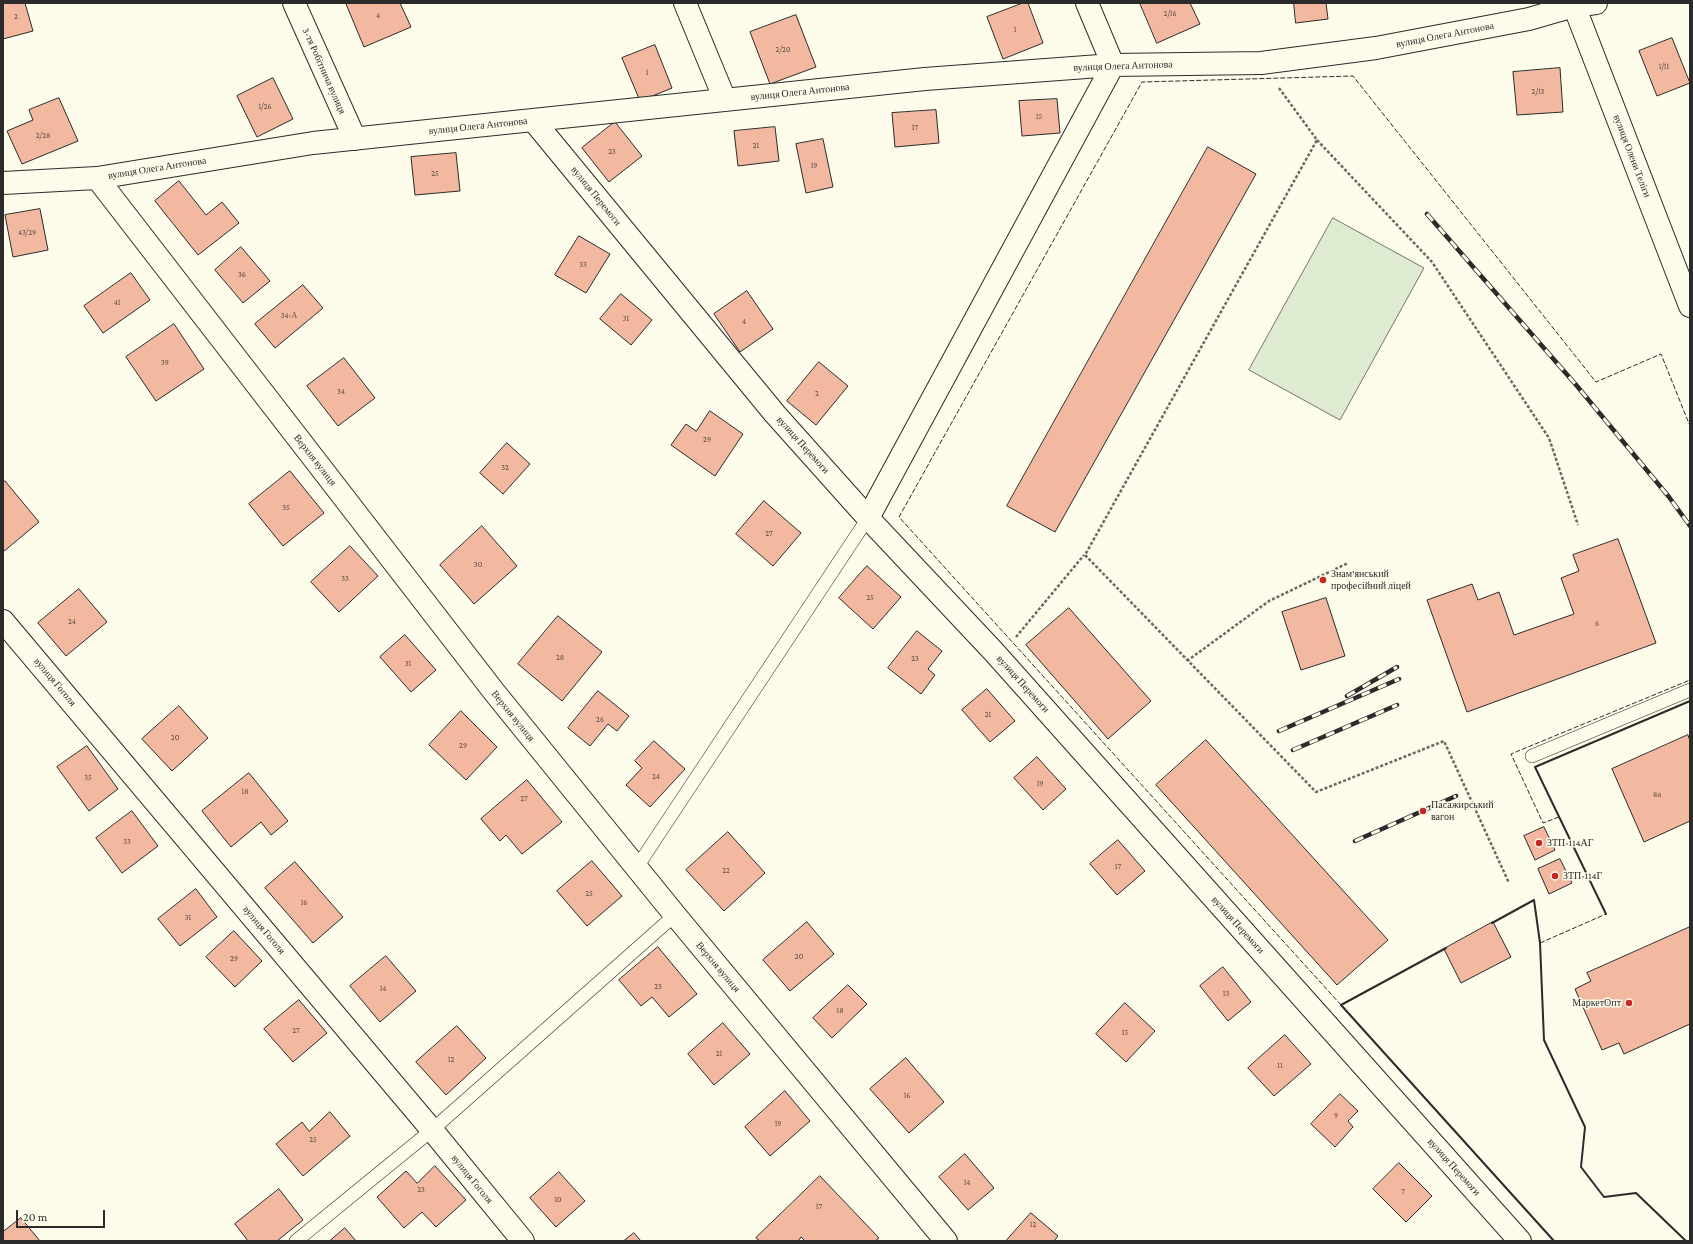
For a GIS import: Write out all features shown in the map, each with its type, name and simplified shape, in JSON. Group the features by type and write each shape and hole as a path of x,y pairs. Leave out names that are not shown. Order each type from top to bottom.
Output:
{"street":[{"name":"3-тя Робітнича вулиця","path":"294,3 354,139"},
{"path":"685,3 725,100"},
{"path":"868,518 1113,65 1087,3"},
{"name":"вулиця Олега Антонова","path":"3,183 97,178 312,143 925,79 1113,65 1261,63 1392,45 1529,19 1574,4 1596,3"},
{"name":"вулиця Олени Теліги","path":"1574,4 1690,306"},
{"name":"вулиця Перемоги","path":"533,120 775,414 868,518 994,652 1520,1241"},
{"name":"Верхня вулиця","path":"97,178 495,693 675,915 946,1241"},
{"name":"вулиця Гоголя","path":"3,621 432,1130 523,1241"}],"lane":[{"path":"637,867 868,518"},
{"path":"1532,756 1690,690"},
{"path":"296,1241 432,1130 675,915"}],"path":[{"path":"1261,63 1317,140 1432,262 1550,438 1578,525"},
{"path":"994,652 1012,643 1085,555 1317,140"},
{"path":"1085,555 1316,792 1444,741 1509,883"},
{"path":"1187,661 1269,601 1348,563"}],"green space":[{"path":"1333,218 1424,268 1340,420 1249,370"}],"building":[{"path":"3,3 25,3 33,31 3,39"},
{"path":"400,3 411,27 364,47 346,4"},
{"path":"1023,3 1028,3 1043,43 1003,59 987,17"},
{"path":"1140,3 1190,3 1200,24 1157,43"},
{"path":"1294,3 1326,3 1328,19 1296,23"},
{"path":"796,15 816,67 770,84 750,32"},
{"path":"1672,38 1690,83 1657,96 1639,51"},
{"path":"655,45 672,88 640,101 622,58"},
{"path":"1560,68 1563,112 1517,115 1513,72"},
{"path":"273,78 293,119 257,137 237,96"},
{"path":"59,98 78,141 22,164 7,131 33,120 29,110"},
{"path":"1057,99 1060,133 1022,136 1019,101"},
{"path":"936,110 939,143 895,147 892,113"},
{"path":"615,122 642,156 609,182 582,148"},
{"path":"775,127 779,161 738,166 734,131"},
{"path":"823,139 833,187 806,193 796,144"},
{"path":"1208,147 1256,174 1055,532 1007,506"},
{"path":"456,153 460,191 415,195 411,157"},
{"path":"179,181 206,215 222,202 239,223 198,255 155,201"},
{"path":"40,209 48,250 13,257 5,215"},
{"path":"579,236 610,254 586,293 555,275"},
{"path":"241,247 270,281 243,303 215,270"},
{"path":"131,273 150,300 103,333 84,306"},
{"path":"303,285 323,308 275,348 255,324"},
{"path":"747,291 773,329 740,352 714,314"},
{"path":"621,294 652,320 631,345 600,319"},
{"path":"174,324 204,369 156,401 126,357"},
{"path":"344,358 375,398 338,426 307,386"},
{"path":"819,362 848,386 816,425 787,401"},
{"path":"710,411 743,434 715,476 671,445 686,424 696,431"},
{"path":"507,443 530,464 503,494 480,473"},
{"path":"290,471 324,513 283,546 249,504"},
{"path":"5,481 39,522 3,552 3,483"},
{"path":"764,501 801,533 773,566 736,534"},
{"path":"482,526 517,566 474,604 440,565"},
{"path":"1618,539 1656,643 1467,712 1427,600 1472,584 1478,600 1499,592 1514,635 1574,614 1561,578 1579,571 1573,555"},
{"path":"350,546 378,576 339,612 311,582"},
{"path":"867,566 901,597 873,629 839,598"},
{"path":"79,589 107,622 66,656 38,623"},
{"path":"1326,598 1345,656 1301,670 1282,612"},
{"path":"1069,608 1151,701 1108,739 1026,645"},
{"path":"558,616 602,652 562,701 518,664"},
{"path":"917,631 942,651 928,669 935,675 921,694 888,668"},
{"path":"405,635 436,670 411,692 380,657"},
{"path":"987,689 1015,721 990,742 962,710"},
{"path":"598,691 629,716 617,731 608,724 590,746 568,728"},
{"path":"179,706 208,738 172,771 142,739"},
{"path":"461,711 497,747 466,780 429,745"},
{"path":"1688,735 1690,741 1690,821 1644,842 1612,769"},
{"path":"1206,740 1388,940 1337,985 1156,785"},
{"path":"654,741 685,769 650,807 626,785 642,768 635,761"},
{"path":"87,746 118,789 89,811 57,767"},
{"path":"1037,757 1066,789 1043,810 1014,778"},
{"path":"249,773 288,821 271,835 261,822 231,847 202,811"},
{"path":"527,780 562,822 522,854 506,835 500,841 481,819"},
{"path":"132,811 158,846 122,873 96,838"},
{"name":"ЗТП-114АГ","path":"1544,827 1555,850 1535,860 1524,836"},
{"path":"728,832 765,873 724,911 686,870"},
{"path":"1118,840 1145,871 1117,895 1090,864"},
{"name":"ЗТП-114Г","path":"1560,859 1572,883 1549,894 1538,869"},
{"path":"592,861 622,896 587,926 557,891"},
{"path":"295,862 343,917 313,943 265,888"},
{"path":"196,889 217,917 180,946 158,919"},
{"path":"807,922 834,954 790,991 763,960"},
{"path":"1493,922 1511,957 1461,983 1444,949"},
{"path":"1690,927 1690,1024 1624,1054 1619,1043 1602,1050 1575,989 1591,981 1587,973"},
{"path":"234,931 262,961 235,987 206,957"},
{"path":"658,947 697,994 669,1017 652,997 641,1006 619,980"},
{"path":"386,956 416,991 380,1022 350,986"},
{"path":"1223,967 1251,1002 1228,1021 1200,986"},
{"path":"848,985 867,1004 832,1038 813,1018"},
{"path":"299,1000 327,1033 293,1062 264,1029"},
{"path":"1125,1003 1155,1031 1126,1062 1096,1034"},
{"path":"723,1023 750,1054 714,1085 688,1054"},
{"path":"457,1026 486,1058 446,1095 416,1062"},
{"path":"1285,1035 1311,1064 1274,1096 1248,1068"},
{"path":"906,1058 944,1102 909,1133 870,1089"},
{"path":"785,1091 810,1121 770,1156 745,1127"},
{"path":"1340,1094 1358,1111 1348,1121 1353,1127 1335,1147 1311,1124"},
{"path":"330,1112 350,1136 303,1176 276,1144 302,1122 309,1131"},
{"path":"965,1154 994,1188 968,1210 939,1177"},
{"path":"1399,1163 1432,1196 1406,1222 1373,1189"},
{"path":"435,1166 466,1200 436,1227 422,1212 404,1228 377,1197 406,1171 417,1183"},
{"path":"559,1172 585,1201 556,1227 530,1198"},
{"path":"820,1176 879,1238 875,1241 805,1241 801,1237 798,1241 760,1241 756,1238"},
{"path":"279,1189 303,1220 277,1241 248,1241 235,1224"},
{"path":"1031,1213 1058,1236 1054,1241 1006,1241"},
{"path":"21,1218 40,1241 3,1241 3,1232"},
{"path":"345,1228 356,1241 330,1241"},
{"path":"634,1233 641,1241 624,1241"}],"railway":[{"path":"1427,214 1577,386 1669,497 1690,526"},
{"path":"1347,696 1397,667"},
{"path":"1279,731 1399,679"},
{"path":"1293,750 1397,705"},
{"path":"1355,841 1456,796"}],"fence":[{"path":"1341,1005 899,517 1142,82 1353,76 1596,382 1661,354 1690,426"},
{"path":"1559,817 1543,823 1511,754 1690,680"},
{"path":"1540,943 1606,914"}],"wall":[{"path":"1606,914 1535,767 1690,701"},
{"path":"1492,923 1534,900 1540,943 1544,1040 1585,1127 1581,1167 1604,1197 1636,1193 1686,1241"},
{"path":"1446,948 1341,1005 1554,1241"}],"place":[{"name":"Знам'янський професійний ліцей","path":"1323,580"},
{"name":"Пасажирський вагон","path":"1423,811"},
{"name":"ЗТП-114АГ","path":"1539,843"},
{"name":"ЗТП-114Г","path":"1555,876"},
{"name":"МаркетОпт","path":"1629,1003"}]}
